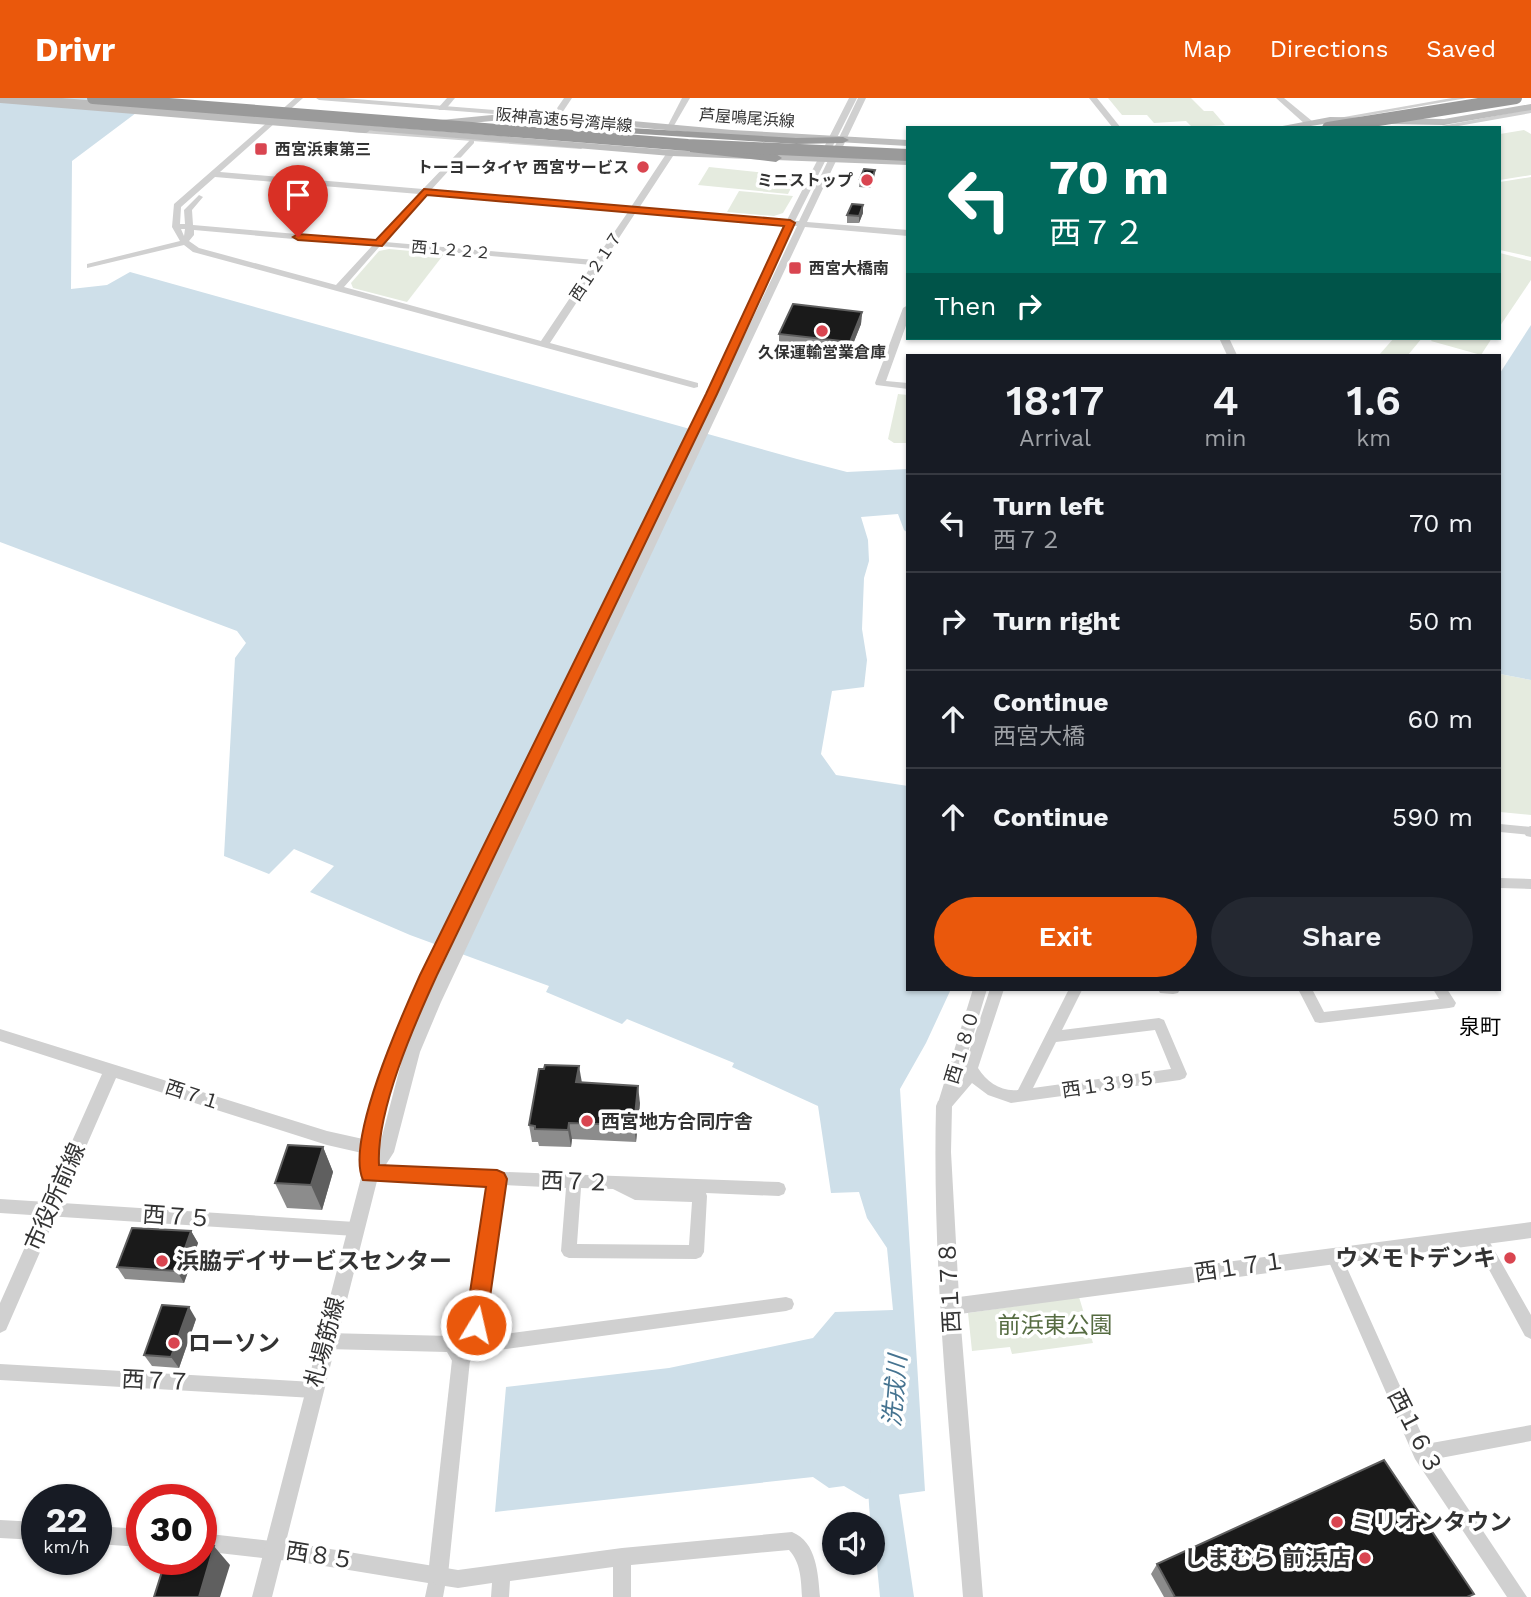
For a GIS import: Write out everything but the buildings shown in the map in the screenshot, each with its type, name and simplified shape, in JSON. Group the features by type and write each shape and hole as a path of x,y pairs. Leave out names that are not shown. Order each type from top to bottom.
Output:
{"highway":[{"path":"83,98 776,158"},
{"name":"阪神高速5号湾岸線","path":"93,98 688,145 906,155"},
{"name":"阪神高速5号湾岸線","path":"162,98 691,139 906,149"},
{"path":"1329,124 1516,98"},
{"path":"187,100 360,110 614,130 835,140"},
{"path":"1387,126 1531,102"}],"main road":[{"name":"芦屋鳴尾浜線","path":"1,98 671,153 906,162"},
{"path":"1312,125 1444,122 1531,109"},
{"path":"1431,126 1492,114"},
{"name":"芦屋鳴尾浜線","path":"369,128 502,117 555,117 835,140 906,143"}],"street":[{"path":"274,125 299,98"},
{"path":"309,98 177,206 178,237 183,243 196,250 694,385"},
{"path":"319,98 555,117 568,98"},
{"path":"442,108 452,98"},
{"path":"669,127 686,98"},
{"path":"716,395 803,224 853,98"},
{"path":"370,1174 368,1148 404,1051 433,1002 716,395 790,223 828,160 835,140 862,98"},
{"path":"1093,98 1114,126"},
{"path":"1280,98 1312,125"},
{"path":"1289,98 1308,117 1312,125"},
{"path":"1329,124 1464,98"},
{"path":"1444,126 1531,109"},
{"path":"274,125 471,141 592,147"},
{"path":"338,288 471,141"},
{"name":"西１２１７","path":"544,344 671,153"},
{"path":"218,174 906,233"},
{"path":"90,266 183,243 190,235 190,205 218,174"},
{"name":"西１２２２","path":"177,226 599,263"},
{"path":"906,314 880,383 906,386"},
{"path":"1501,828 1531,831"},
{"path":"1501,883 1531,884"},
{"name":"西１８０","path":"944,1106 979,991"},
{"path":"944,1106 967,1082 996,991"},
{"path":"1022,1096 1075,991"},
{"path":"1306,991 1320,1018 1448,1003 1441,991"},
{"name":"西１３９５","path":"971,1070 975,1079 1001,1096 1022,1096 1180,1074 1159,1024 1053,1037"},
{"name":"西７１","path":"0,1035 327,1138 386,1152"},
{"name":"札場筋線","path":"262,1597 370,1174 386,1152 404,1051"},
{"name":"市役所前線","path":"0,1324 112,1069"},
{"name":"西１７８","path":"944,1106 943,1152 950,1307 973,1597"},
{"name":"西７２","path":"370,1174 779,1189"},
{"path":"434,1597 467,1353 497,1179"},
{"path":"574,1182 569,1251 696,1252 700,1195 635,1193 614,1183"},
{"name":"西７５","path":"0,1206 355,1229"},
{"name":"西１７１","path":"950,1307 1531,1230"},
{"path":"1479,1237 1531,1331"},
{"name":"西１６３","path":"1334,1255 1421,1453 1518,1597"},
{"path":"326,1341 451,1345 467,1353 786,1304"},
{"name":"西７７","path":"0,1372 313,1390"},
{"path":"1421,1453 1531,1433"},
{"path":"0,1529 21,1530"},
{"path":"438,1575 458,1579 622,1556 792,1541 801,1548 807,1561 811,1597"},
{"name":"西８５","path":"217,1544 274,1549 438,1575"},
{"path":"622,1556 622,1597"},
{"path":"500,1597 502,1572"}],"green space":[{"path":"1108,98 1191,98 1204,111 1213,111 1225,125 1191,126 1186,121 1154,123 1147,115 1122,115"},
{"path":"1524,130 1531,134 1531,175 1501,180 1501,134"},
{"path":"709,167 797,176 788,194 698,185"},
{"path":"1531,177 1531,257 1501,250 1501,182"},
{"path":"739,191 793,196 783,213 774,216 727,212"},
{"path":"389,249 444,254 407,302 353,288 351,283 379,251"},
{"path":"1501,253 1531,261 1531,280 1501,325"},
{"path":"1392,340 1420,340 1409,354 1380,354"},
{"path":"1432,340 1491,340 1482,354"},
{"path":"898,394 906,395 906,443 894,443 888,439"},
{"path":"1501,674 1531,680 1531,815 1501,812"},
{"name":"前浜東公園","path":"1079,1297 1093,1343 1012,1354 1010,1347 972,1351 968,1313"}],"water":[{"path":"0,98 156,98 72,161 71,289 107,285 130,272 847,472 906,469 906,532 898,514 861,517 868,540 869,561 864,578 862,629 867,660 864,687 832,691 821,754 836,775 906,786 906,991 950,991 926,1043 900,1089 925,1491 866,1499 844,1486 829,1488 813,1477 495,1512 506,1387 669,1368 813,1338 835,1312 893,1310 887,1248 867,1218 859,1192 831,1193 818,1106 732,1067 734,1063 627,1019 622,1024 546,992 549,986 410,935 310,892 334,866 294,849 269,874 224,856 235,658 246,643 237,631 0,542"},
{"path":"1531,325 1531,680 1501,674 1501,371"}],"waterway":[{"name":"洗戎川","path":"887,1465 883,1495 897,1597"}],"place":[{"name":"西宮浜東第三","path":"261,149"},
{"name":"トーヨータイヤ 西宮サービス","path":"643,167"},
{"name":"ミニストップ","path":"867,180"},
{"name":"西宮大橋南","path":"795,268"},
{"name":"久保運輸営業倉庫","path":"822,331"},
{"name":"西宮地方合同庁舎","path":"587,1121"},
{"name":"ウメモトデンキ","path":"1510,1258"},
{"name":"浜脇デイサービスセンター","path":"162,1261"},
{"name":"ローソン","path":"174,1343"},
{"name":"ミリオンタウン","path":"1337,1522"},
{"name":"しまむら 前浜店","path":"1365,1558"}],"district":[{"name":"泉町","path":"1480,1026"}],"route":[{"path":"298,237 379,244 424,192 790,223 711,394 409,1017 383,1092 368,1148 370,1174 497,1179 476,1325"}]}
